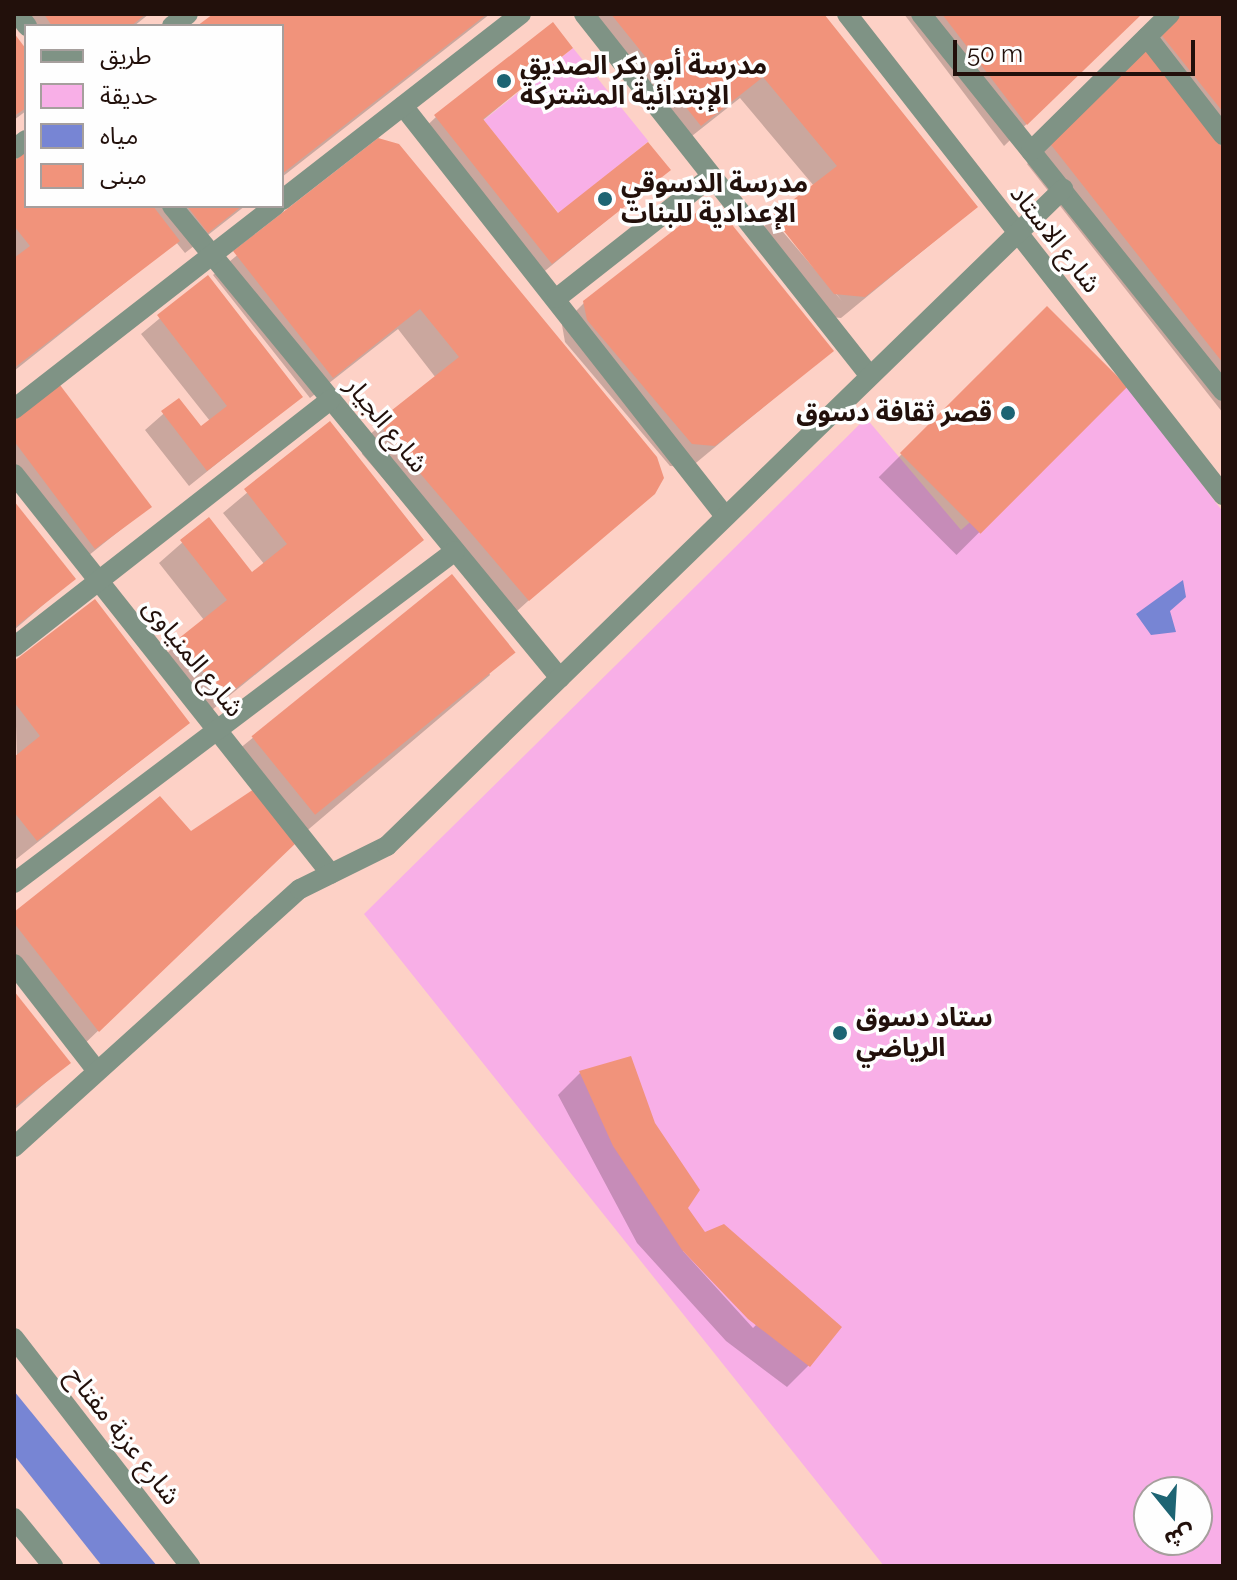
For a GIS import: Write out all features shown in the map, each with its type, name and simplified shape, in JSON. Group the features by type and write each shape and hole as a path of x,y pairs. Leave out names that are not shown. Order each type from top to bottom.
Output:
{"street":[{"path":"284,198 521,14"},
{"path":"584,14 870,376"},
{"name":"شارع الاستاد","path":"847,14 1223,495"},
{"name":"شارع الاستاد","path":"921,14 1223,391"},
{"path":"1031,151 1170,14"},
{"path":"1147,37 1223,135"},
{"path":"403,106 557,298 725,516"},
{"path":"557,298 712,176"},
{"path":"14,1147 285,902 331,874 387,846 1063,189"},
{"name":"شارع الجيار","path":"174,208 560,678"},
{"path":"14,409 272,208"},
{"path":"14,647 331,399"},
{"name":"شارع المنياوى","path":"14,474 331,874"},
{"path":"14,883 455,551"},
{"path":"14,964 97,1071"},
{"name":"شارع عزبة مفتاح","path":"14,1338 190,1566"},
{"path":"14,1518 53,1566"}],"green space":[{"path":"573,48 649,141 559,214 484,120"},
{"name":"ستاد دسوق الرياضي","path":"1128,386 1223,512 1223,1566 884,1566 364,914 866,418 961,530"}],"water":[{"path":"1183,580 1186,597 1170,611 1176,632 1151,635 1136,614"},
{"path":"14,1391 157,1566 102,1566 14,1455"}],"building":[{"path":"44,14 146,14 134,24 51,24"},
{"path":"213,14 487,14 284,172 284,24 200,24"},
{"path":"611,14 824,14 978,207 865,297 834,294 772,216 837,166 763,77 701,126"},
{"path":"942,14 1142,14 1027,125"},
{"path":"1178,14 1223,14 1223,112 1159,32"},
{"path":"553,22 573,48 483,119 558,213 648,142 671,170 552,264 434,115"},
{"path":"14,33 24,46 24,109 14,116"},
{"path":"1145,48 1223,149 1223,363 1048,141"},
{"path":"378,138 399,144 657,457 664,478 655,494 529,601 384,431 382,418 459,357 420,309 333,378 233,251"},
{"path":"24,153 24,208 155,208 180,241 14,368 14,258 30,246 14,226 14,161"},
{"path":"189,208 239,208 208,233"},
{"path":"701,209 721,211 834,351 715,446 692,444 587,320 583,301"},
{"path":"208,275 303,397 207,471 161,411 179,398 201,426 227,406 157,315"},
{"name":"قصر ثقافة دسوق","path":"1047,306 1128,387 981,534 900,453"},
{"path":"60,385 152,507 95,549 14,441 14,420"},
{"path":"330,421 424,540 224,698 178,639 227,600 180,540 209,517 252,572 287,544 244,489"},
{"path":"14,501 76,579 14,628"},
{"path":"452,574 516,652 315,815 251,736"},
{"path":"95,599 190,723 37,841 14,812 14,757 40,736 14,702 14,661"},
{"path":"254,789 297,842 99,1032 14,923 14,912 160,796 191,831"},
{"path":"14,991 71,1063 14,1107"},
{"path":"631,1056 655,1123 700,1190 688,1208 705,1232 724,1224 842,1327 810,1367 748,1319 682,1250 613,1146 579,1071"}],"place":[{"name":"مدرسة أبو بكر الصديق الإبتدائية المشتركة","path":"504,81"},
{"name":"مدرسة الدسوقي الإعدادية للبنات","path":"605,199"},
{"name":"قصر ثقافة دسوق","path":"1008,413"},
{"name":"ستاد دسوق الرياضي","path":"840,1033"}]}
